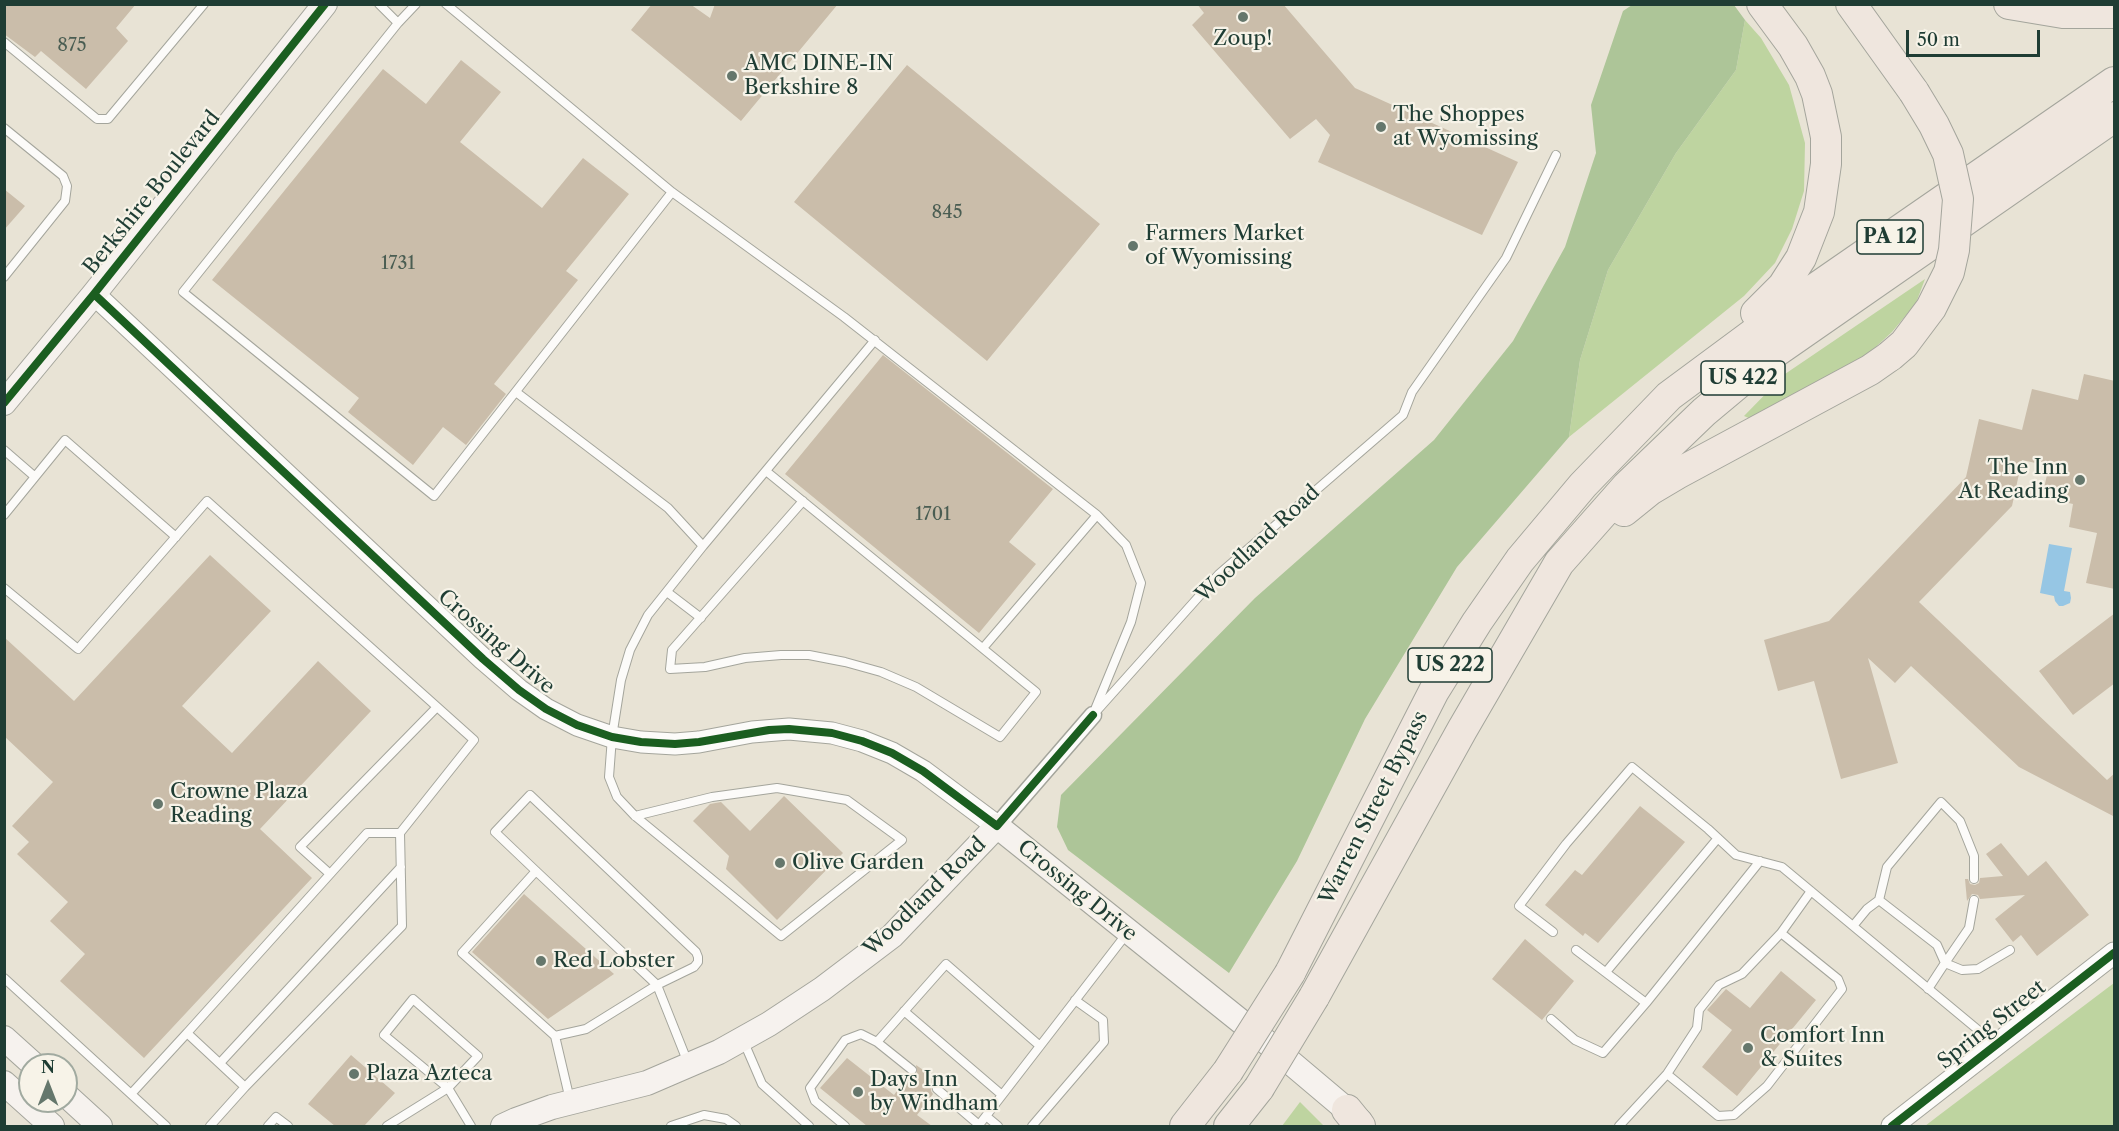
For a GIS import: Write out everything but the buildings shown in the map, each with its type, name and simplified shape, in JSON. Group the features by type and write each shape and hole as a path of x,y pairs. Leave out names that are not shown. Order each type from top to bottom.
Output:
{"highway":[{"name":"US 222","path":"1669,396 1783,286 1801,258 1819,212 1824,182 1826,136 1817,94 1804,64 1762,4"},
{"name":"US 222","path":"1462,730 1620,514 1650,490 1677,474 1870,370 1904,344 1931,308 1949,272 1954,250 1958,199 1948,154 1914,92 1851,4"},
{"path":"2009,4 2063,13 2115,14"},
{"name":"Warren Street Bypass","path":"1189,1120 1228,1071 1290,973 1434,691 1477,622 1520,560 1576,494 1669,396 1800,299 2115,82"},
{"name":"Warren Street Bypass","path":"1234,1122 1259,1088 1314,997 1462,730 1559,563 1627,486 1669,444 1777,351 2115,117"}],"main road":[{"name":"Berkshire Boulevard","path":"4,402 94,294 325,4"},
{"name":"Crossing Drive","path":"997,826 1264,1040 1358,1121"},
{"name":"Woodland Road","path":"503,1126 570,1103 647,1083 743,1040 822,989 892,936 997,826"},
{"path":"4,1038 21,1053"},
{"path":"4,1083 52,1126"},
{"path":"78,1106 100,1126"}],"street":[{"name":"Crossing Drive","path":"94,294 505,678 553,713 577,725 612,737 641,742 675,744 699,742 769,730 789,729 832,733 862,741 892,753 923,771 997,826"},
{"name":"Woodland Road","path":"997,826 1093,715"},
{"name":"Spring Street","path":"1892,1126 2115,953"}],"lane":[{"path":"4,42 97,119 108,119 204,4"},
{"path":"379,4 398,23"},
{"path":"416,4 398,23 183,292 434,496 672,192"},
{"path":"446,4 672,192 875,340 1097,514 1126,545 1142,583 1131,622 1093,715"},
{"path":"4,128 63,176 67,186 65,201 4,277"},
{"name":"Woodland Road","path":"1093,715 1219,574 1403,415 1412,392 1506,258 1556,155"},
{"path":"635,816 712,797 777,788 847,800 902,840 781,936 635,816 617,797 609,777 612,737 621,680 630,650 648,615 875,340"},
{"path":"516,392 668,508 703,546"},
{"path":"4,514 66,440 176,537"},
{"path":"4,450 34,477"},
{"path":"766,471 803,501 983,648 1036,692 1000,737 916,687 881,672 845,662 809,655 781,655 670,669 672,650 803,501"},
{"path":"4,588 78,649 207,501 474,740 400,833 402,926 210,1126"},
{"path":"983,648 1097,514"},
{"path":"667,592 700,618"},
{"path":"330,874 300,847 437,707"},
{"path":"1553,932 1519,906 1566,844 1632,767 1736,855 1782,867 1996,1045"},
{"path":"555,1036 586,1029 657,985 694,967 698,957 696,952 530,795 495,832 657,985 689,1066"},
{"path":"1853,926 1867,909 1879,900 1887,867 1941,802 1960,820 1974,856 1974,879"},
{"path":"130,1094 188,1034 367,833 400,833"},
{"path":"1606,972 1718,838"},
{"path":"1551,1019 1575,1040 1603,1053 1760,861"},
{"path":"220,1063 401,867"},
{"path":"536,871 462,953 555,1036 570,1103"},
{"path":"1619,1126 1667,1074 1697,1028 1699,1010 1719,985 1742,974 1781,933 1811,891"},
{"path":"1879,900 1937,945 1945,963 1962,970 1978,969 2010,950"},
{"path":"1928,988 1969,928 1974,900"},
{"path":"937,1089 979,1125 1128,932"},
{"path":"1667,1074 1719,1116 1734,1115 1767,1086 1842,989 1838,979 1781,933"},
{"path":"1576,950 1646,1003"},
{"path":"877,1042 946,964 1040,1046"},
{"path":"4,978 166,1126"},
{"path":"387,1126 448,1089 478,1056 413,999 384,1035 448,1089 471,1126"},
{"path":"1032,1126 1104,1042 1103,1020 1075,1000"},
{"path":"904,1011 1002,1095"},
{"path":"188,1034 245,1087"},
{"path":"844,1126 815,1101 810,1088 844,1040 861,1034 877,1042 912,1070"},
{"path":"743,1040 762,1084 809,1126"},
{"path":"671,1126 704,1115 726,1119 736,1126"},
{"path":"986,1116 998,1126"},
{"path":"268,1126 276,1117 288,1126"}],"green space":[{"path":"1632,5 1734,5 1745,20 1736,70 1676,153 1608,270 1580,360 1569,437 1457,567 1365,719 1297,861 1229,973 1068,850 1057,827 1061,795 1255,598 1434,440 1513,341 1565,247 1596,153 1591,105 1623,11"},
{"path":"1745,20 1761,38 1789,85 1805,143 1804,191 1792,229 1775,263 1744,296 1569,437 1580,360 1608,270 1676,153 1736,70"},
{"path":"1925,279 1916,303 1892,332 1868,354 1751,419 1744,416 1785,374"},
{"path":"2114,983 2114,1126 1925,1126 1938,1116"},
{"path":"1300,1102 1324,1126 1282,1126"}],"water":[{"path":"2049,544 2072,548 2064,591 2070,592 2071,598 2070,603 2063,606 2059,606 2054,596 2040,593"}],"cycle path":[{"path":"4,403 325,4"},
{"path":"94,294 483,659 519,690 546,709 577,725 612,737 675,744 769,730 789,729 832,733 862,741 892,753 923,771 997,826 1093,715"},
{"path":"1892,1126 2114,953"}],"place":[{"name":"Zoup!","path":"1243,17"},
{"name":"AMC DINE-IN Berkshire 8","path":"732,76"},
{"name":"The Shoppes at Wyomissing","path":"1381,127"},
{"name":"Farmers Market of Wyomissing","path":"1133,246"},
{"name":"The Inn At Reading","path":"2080,480"},
{"name":"Crowne Plaza Reading","path":"158,804"},
{"name":"Olive Garden","path":"780,863"},
{"name":"Red Lobster","path":"541,961"},
{"name":"Comfort Inn & Suites","path":"1748,1048"},
{"name":"Plaza Azteca","path":"354,1074"},
{"name":"Days Inn by Windham","path":"858,1092"}]}
